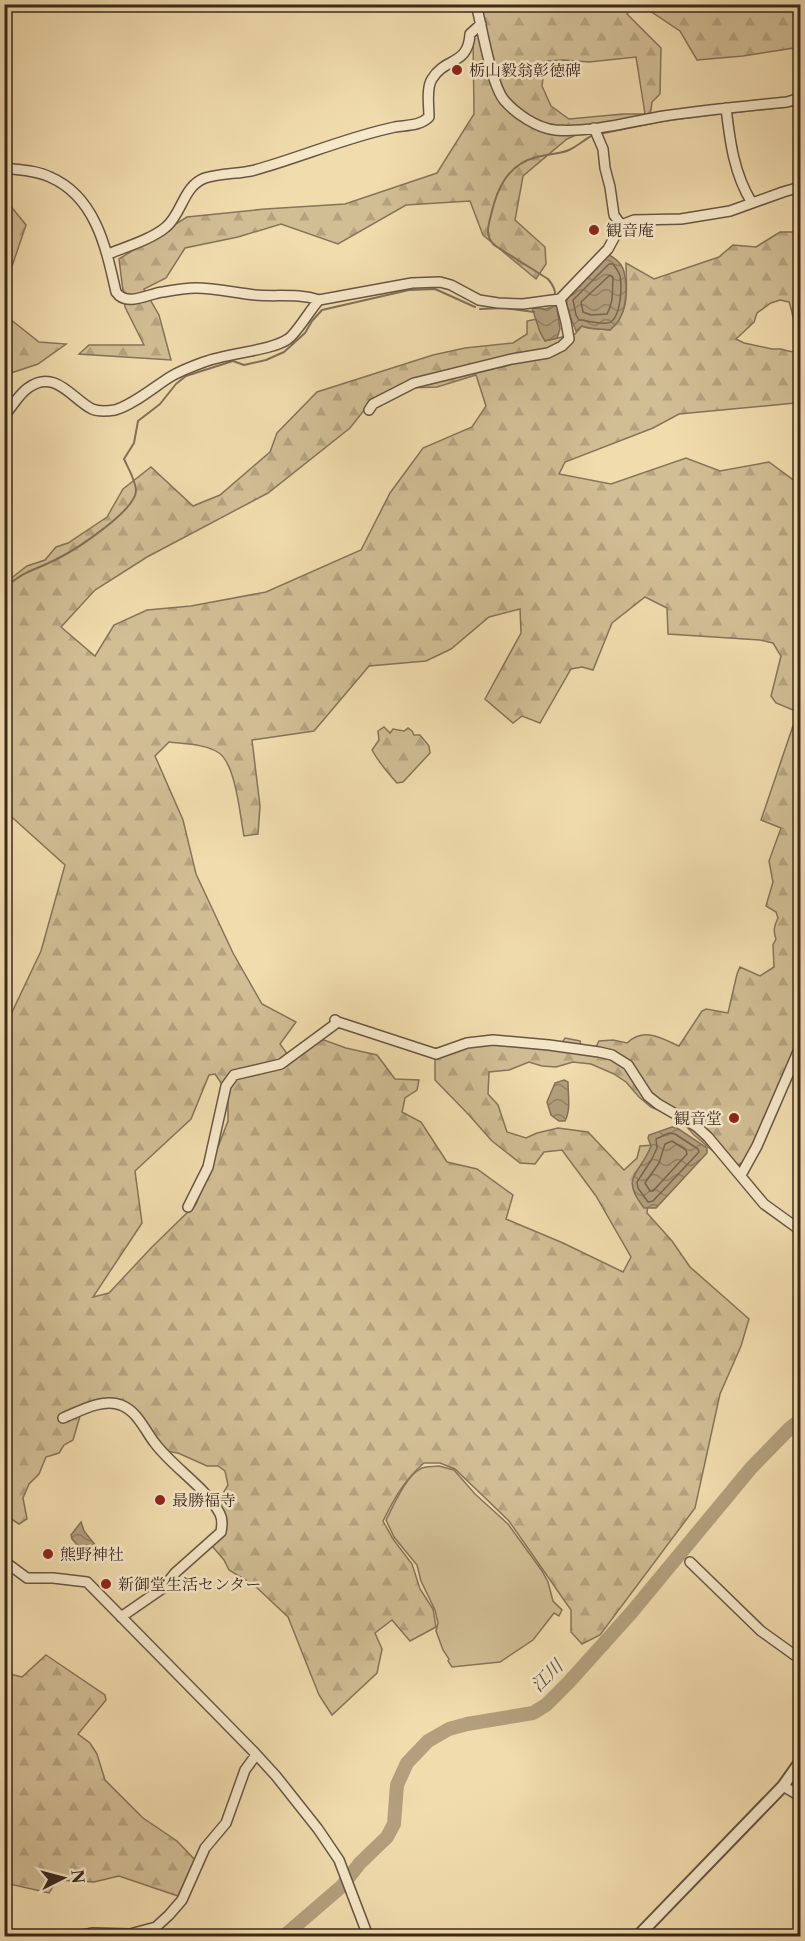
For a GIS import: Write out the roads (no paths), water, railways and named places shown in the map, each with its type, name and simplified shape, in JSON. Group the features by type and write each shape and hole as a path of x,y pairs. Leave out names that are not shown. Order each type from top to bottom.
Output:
{"street":[{"path":"476,4 495,84 503,99 530,121 552,130 596,133 801,98"},
{"path":"108,254 139,242 165,228 174,219 190,189 198,181 255,170 342,142 426,120 429,117 431,79 464,54 469,45 470,34 482,24"},
{"path":"727,112 732,157 745,192 752,203"},
{"path":"596,133 603,149 604,168 610,187 614,215 621,225"},
{"path":"4,168 51,177 75,192 88,207 108,254 116,292 127,300 158,292 195,288 257,295 305,295 320,300 412,284 440,282 451,285 479,300 498,303 523,304 556,300 608,249 621,225 634,220 681,219 730,211 801,187"},
{"path":"4,416 28,388 39,382 64,387 93,409 102,411 123,407 174,375 203,362 221,356 277,345 289,338 320,300"},
{"path":"369,410 373,404 414,383 548,352 562,346 569,339 567,322 556,300"},
{"path":"188,1207 208,1167 226,1086 234,1075 281,1064 337,1021 435,1054 466,1043 493,1040 549,1045 612,1055 628,1065 648,1096 696,1126 708,1137 764,1204 801,1230"},
{"path":"741,1175 757,1146 801,1047"},
{"path":"63,1418 94,1406 110,1403 130,1411 140,1420 167,1458 200,1489 221,1516 221,1532 163,1588 121,1617"},
{"path":"4,1561 27,1578 87,1582 256,1755 276,1776 318,1829 339,1860 368,1936"},
{"path":"690,1562 761,1631 801,1659"},
{"path":"78,1936 93,1933 130,1934 156,1927 169,1915 182,1900 205,1848 226,1823 245,1770 256,1755"},
{"path":"638,1936 783,1786 801,1761"},
{"path":"783,1786 801,1796"}],"water":[{"path":"609,255 621,264 625,276 625,299 621,316 610,330 582,326 576,331 568,310 567,297"},
{"path":"555,306 560,329 557,338 545,341 532,308 545,309"},
{"path":"564,1080 568,1082 568,1112 565,1121 559,1121 551,1115 547,1102 555,1083"},
{"path":"672,1127 707,1148 707,1153 656,1208 644,1208 633,1189 634,1176 651,1146 649,1135"},
{"path":"81,1522 84,1531 96,1546 96,1552 88,1557 71,1535"}],"waterway":[{"path":"729,113 800,103"},
{"path":"599,134 663,121 723,113"},
{"path":"555,298 554,288 548,279 491,242 488,234 489,223 505,178 518,165 537,157 569,150 593,135"},
{"path":"4,589 23,574 77,547 104,529 127,508 136,490 124,459 134,443 138,421 160,404 176,384 186,376 233,361 244,365 266,360 284,352 305,333 322,310 409,290 435,289 475,307"},
{"path":"480,309 504,308 534,312"},
{"name":"江川","path":"284,1936 342,1886 360,1863 387,1837 394,1824 397,1785 407,1763 428,1741 449,1729 533,1713 546,1705 631,1613 751,1468 800,1420"}],"place":[{"name":"栃山毅翁彰徳碑","path":"457,70"},
{"name":"観音庵","path":"594,230"},
{"name":"観音堂","path":"734,1118"},
{"name":"最勝福寺","path":"160,1500"},
{"name":"熊野神社","path":"48,1554"},
{"name":"新御堂生活センター","path":"106,1584"}]}
